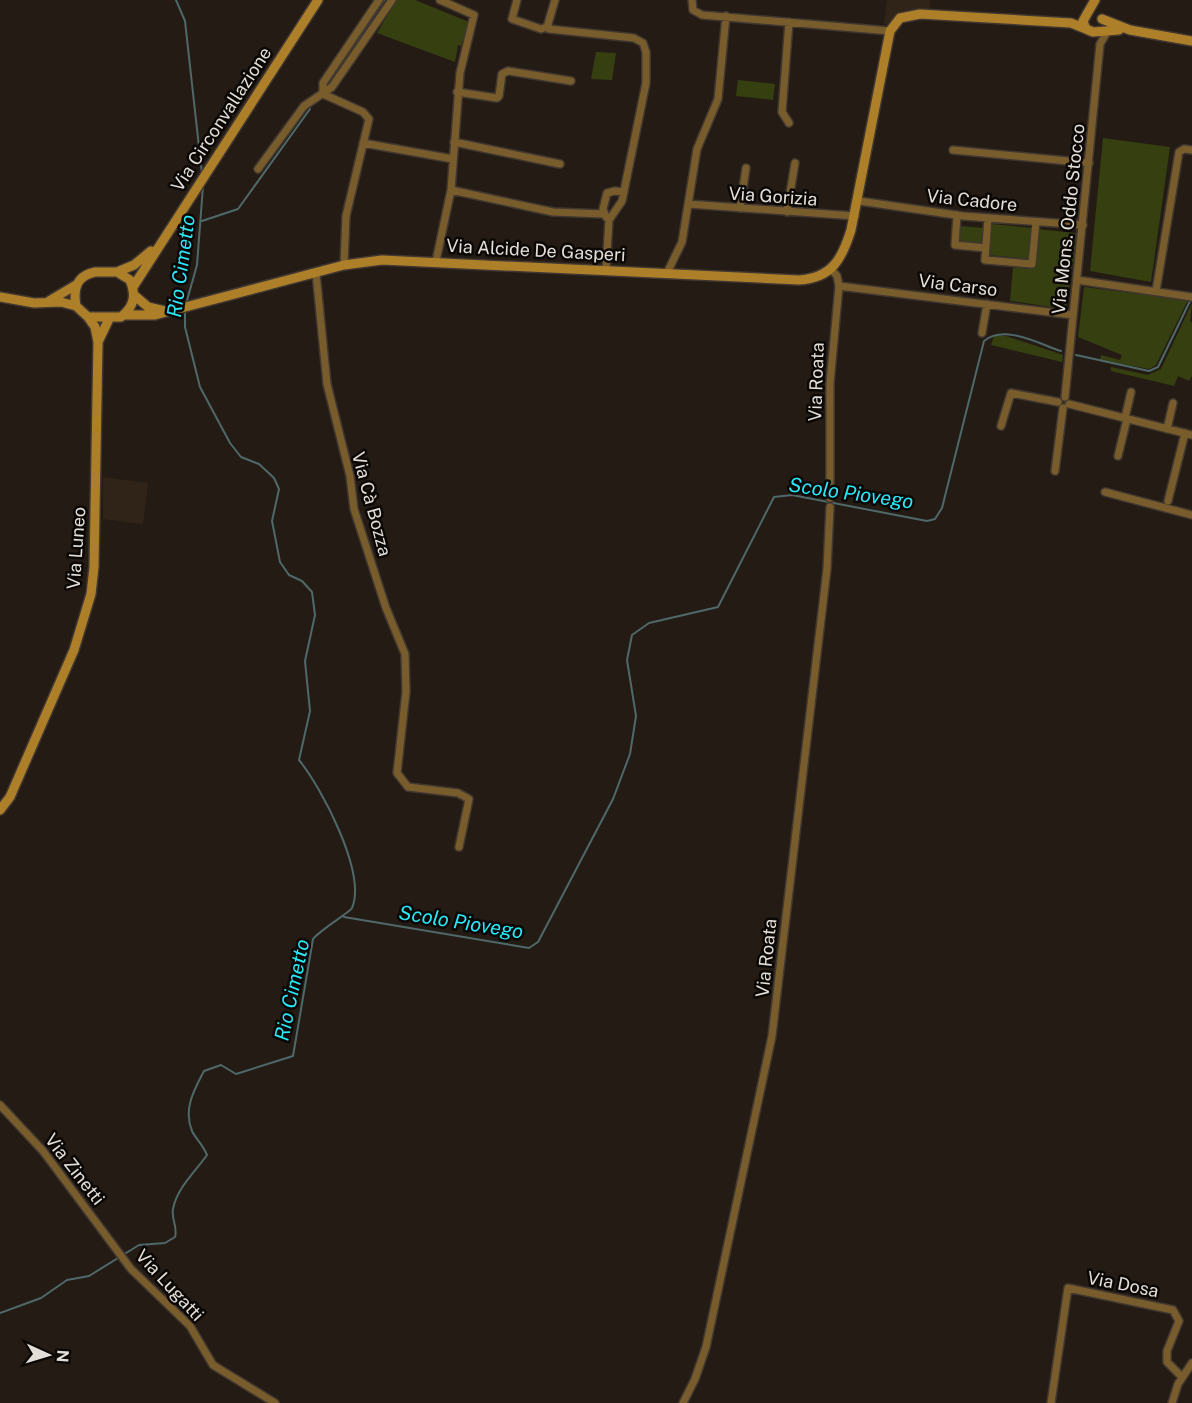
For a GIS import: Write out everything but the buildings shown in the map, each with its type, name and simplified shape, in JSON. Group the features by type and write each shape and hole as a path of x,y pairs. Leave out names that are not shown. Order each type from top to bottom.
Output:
{"street":[{"name":"Via Circonvallazione","path":"133,291 199,182 318,0"},
{"path":"322,94 323,83 379,0"},
{"path":"258,169 304,106 332,87 392,0"},
{"path":"435,261 451,190 457,92 474,15 440,0"},
{"path":"451,190 553,212 607,217 621,205 646,83 645,46 634,38 552,30 547,27 541,29 512,19 517,0"},
{"path":"547,27 555,0"},
{"path":"692,0 692,7 696,12 890,31"},
{"path":"1087,15 1095,0"},
{"path":"1095,0 1101,17 1098,33"},
{"path":"832,270 843,254 855,216 890,31 900,18 920,14 1071,23 1098,33 1130,30"},
{"path":"1087,15 1098,33"},
{"path":"1071,23 1087,15 1101,17 1130,30 1192,41"},
{"path":"667,273 680,247 697,149 718,99 726,16"},
{"path":"789,22 782,112 789,123"},
{"name":"Via Mons. Oddo Stocco","path":"1055,471 1083,225 1098,33"},
{"path":"457,92 497,98 500,96 502,74 508,71 571,81"},
{"path":"322,94 369,116 346,216 344,265"},
{"path":"454,142 560,164"},
{"path":"363,143 453,159"},
{"path":"1156,291 1179,152 1184,149 1192,150"},
{"path":"953,150 1089,163"},
{"path":"787,212 795,163"},
{"path":"740,208 746,168"},
{"path":"606,269 607,193 615,190 624,192"},
{"name":"Via Cadore","path":"859,201 957,215 1083,225"},
{"name":"Via Gorizia","path":"688,204 855,216"},
{"path":"957,215 955,245 986,248"},
{"path":"988,218 985,260 1032,264 1036,222"},
{"path":"47,302 76,285 88,274 117,272 142,259 165,236"},
{"name":"Via Alcide De Gasperi","path":"124,315 155,315 344,265 382,260 799,280 816,278 832,270"},
{"name":"Via Roata","path":"830,498 830,383 839,286 837,276 832,270"},
{"path":"88,317 109,319 124,315 131,307 133,291 130,280 117,272"},
{"name":"Via Cà Bozza","path":"316,273 327,384 350,476 354,509 386,608 405,654 406,692 397,774 408,787 458,793 469,800 459,847"},
{"path":"1077,280 1192,297"},
{"path":"76,285 76,306"},
{"name":"Via Carso","path":"839,286 1073,315"},
{"path":"133,291 148,307 168,311"},
{"path":"0,297 61,302 76,306 95,327 98,342"},
{"path":"982,333 987,304"},
{"path":"98,342 109,319"},
{"name":"Via Luneo","path":"0,810 10,797 74,650 91,594 94,567 98,342"},
{"path":"1001,426 1009,394 1013,392 1189,434 1168,501"},
{"path":"1118,456 1131,392"},
{"path":"1167,429 1173,403"},
{"path":"1105,492 1192,515"},
{"name":"Via Roata","path":"683,1403 695,1379 705,1347 771,1036 827,568 830,507"},
{"name":"Via Zinetti","path":"0,1105 37,1143 122,1257"},
{"name":"Via Lugatti","path":"122,1257 190,1326 213,1365 275,1403"},
{"name":"Via Dosa","path":"1051,1403 1068,1288 1176,1312 1179,1321 1167,1358 1169,1366 1182,1377"},
{"path":"1173,1403 1182,1377 1192,1363"}],"shaded area":[{"path":"887,0 930,0 930,10 906,11 884,24"},
{"path":"103,477 148,483 143,524 103,519"}],"green space":[{"path":"396,0 415,0 469,22 461,46 458,45 455,62 377,33"},
{"path":"596,52 616,53 612,80 591,79"},
{"path":"738,80 775,84 773,100 736,96"},
{"path":"1103,138 1170,147 1151,282 1090,271"},
{"path":"992,224 1032,228 1030,259 989,255"},
{"path":"960,226 984,228 982,244 960,241"},
{"path":"1037,229 1077,235 1066,309 1010,301 1013,267 1033,269"},
{"path":"1084,287 1188,300 1156,365 1149,369 1100,360 1101,355 1120,360 1122,355 1078,337"},
{"path":"1192,303 1190,321 1192,323 1192,376 1189,381 1178,376 1174,386 1111,371 1111,367 1148,375 1161,369"},
{"path":"994,336 1006,336 1063,355 1062,362 991,345"}],"waterway":[{"name":"Rio Cimetto","path":"176,0 185,21 202,174"},
{"path":"327,85 384,0"},
{"path":"202,221 238,209 310,109"},
{"name":"Rio Cimetto","path":"186,304 197,265 203,186"},
{"name":"Scolo Piovego","path":"1076,355 1149,371 1158,367 1190,301"},
{"name":"Rio Cimetto","path":"0,1313 41,1298 67,1280 89,1276 139,1245 165,1243 175,1237 173,1213 175,1201 182,1187 207,1155 192,1131 189,1115 193,1093 200,1078 204,1071 221,1065 236,1074 293,1056 313,939 352,908 355,893 348,853 339,831 319,790 299,760 310,711 305,661 315,615 312,592 302,581 289,575 280,562 272,521 279,489 274,478 259,464 241,457 230,443 200,387 185,327 185,310"},
{"name":"Scolo Piovego","path":"344,917 529,948 538,942 613,799 630,754 636,716 627,660 632,635 649,623 718,607 774,497 792,495 927,521 935,519 942,508 984,341 992,336 1012,335 1061,351"}]}
